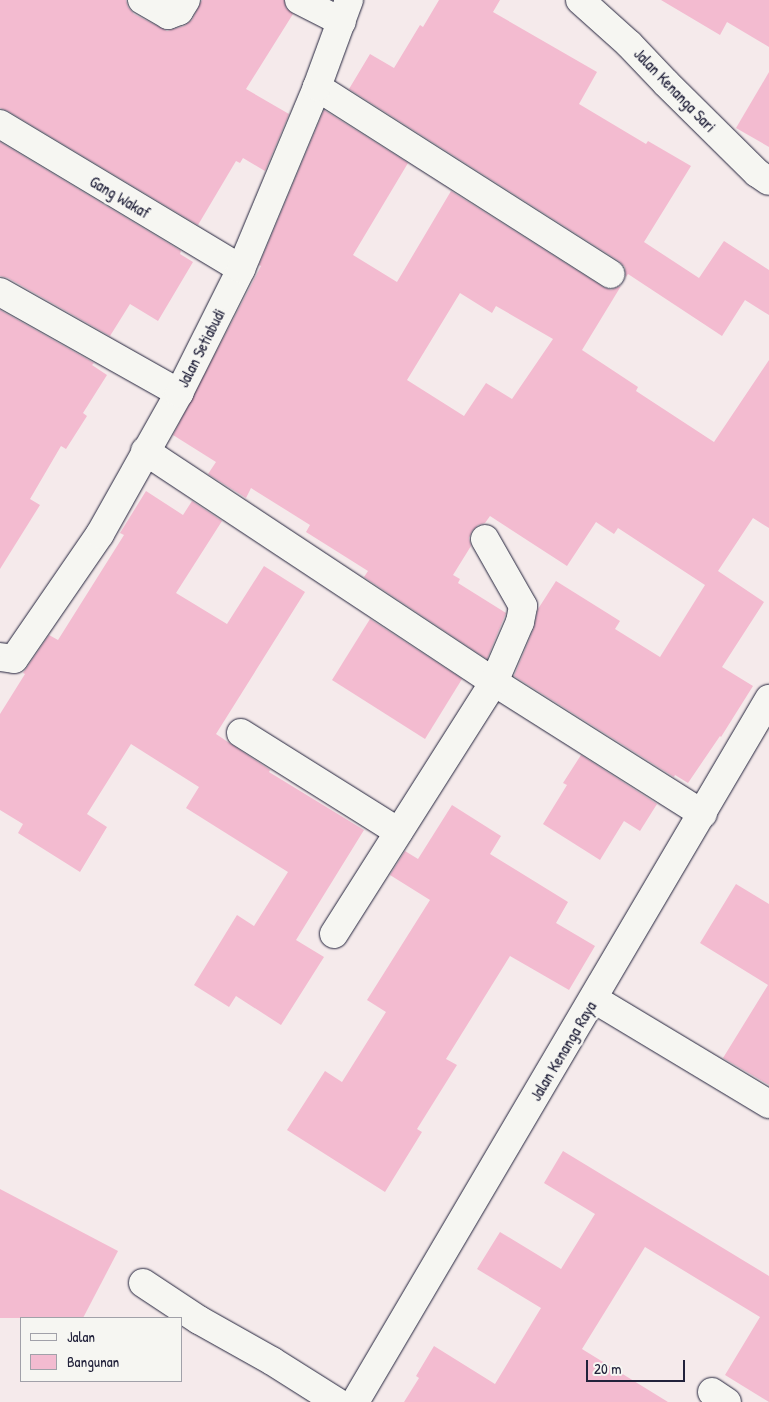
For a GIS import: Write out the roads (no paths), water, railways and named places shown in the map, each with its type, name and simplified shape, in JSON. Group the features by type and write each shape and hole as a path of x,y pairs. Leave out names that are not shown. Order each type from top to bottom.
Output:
{"street":[{"path":"142,0 168,15 179,11 186,0"},
{"path":"299,0 346,11"},
{"name":"Jalan Kenanga Sari","path":"580,0 630,44 666,83 757,173 769,181"},
{"name":"Jalan Setiabudi","path":"0,657 14,660 100,534 144,451 179,393 241,270 317,87 346,11"},
{"path":"317,87 611,274"},
{"name":"Gang Wakaf","path":"0,124 241,270"},
{"path":"0,292 179,393"},
{"path":"144,451 494,682 703,814"},
{"path":"334,934 494,682 520,622 523,606 485,538"},
{"name":"Jalan Kenanga Raya","path":"355,1402 769,699"},
{"path":"241,733 399,832"},
{"path":"594,999 769,1104"},
{"path":"142,1283 337,1402"}]}
